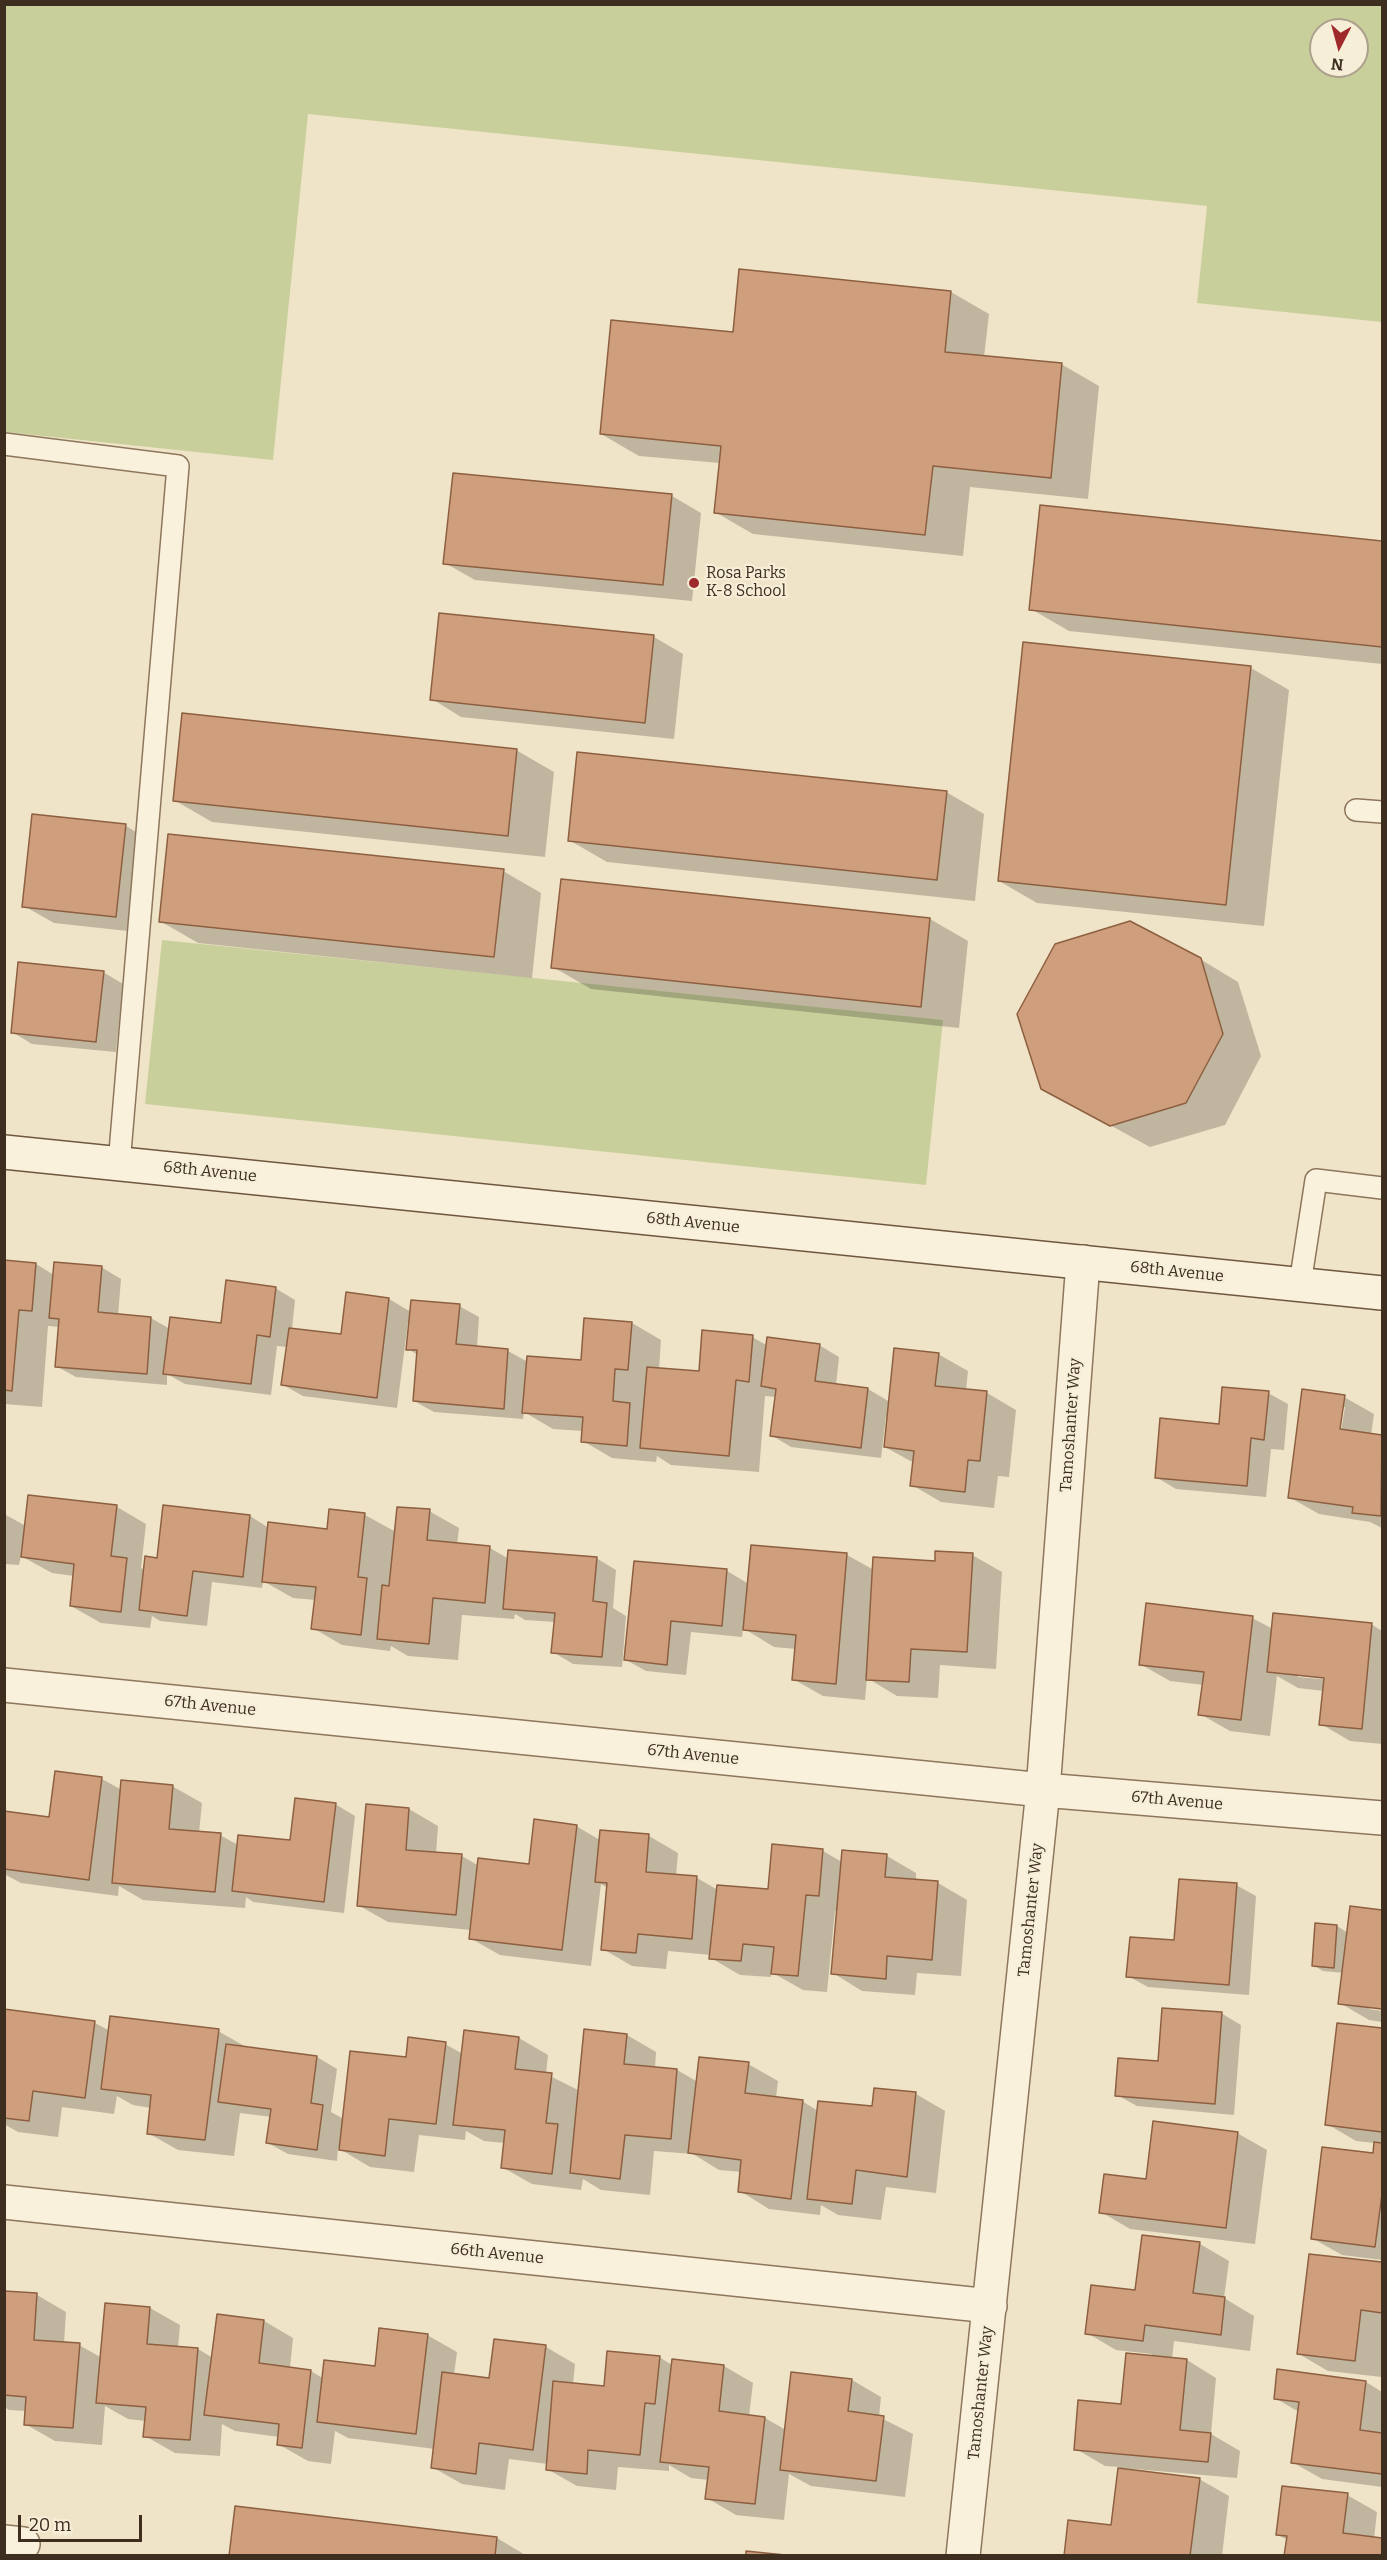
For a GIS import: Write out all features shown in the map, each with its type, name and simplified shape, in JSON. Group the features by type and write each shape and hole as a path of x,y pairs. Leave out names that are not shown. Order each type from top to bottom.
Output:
{"street":[{"name":"68th Avenue","path":"4,1152 1383,1293"},
{"name":"Tamoshanter Way","path":"963,2556 1043,1790 1083,1262"},
{"name":"67th Avenue","path":"4,1686 1043,1790 1383,1818"},
{"name":"66th Avenue","path":"4,2202 990,2306"}],"lane":[{"path":"4,444 178,466 118,1164"},
{"path":"1356,810 1383,812"},
{"path":"1300,1284 1316,1180 1383,1188"}],"green space":[{"path":"5,4 1382,5 1382,322 1197,303 1207,206 308,114 273,460 5,432"},
{"path":"162,940 943,1020 926,1185 145,1104"}],"building":[{"path":"739,269 951,291 945,352 1062,363 1051,478 933,466 925,535 714,513 721,446 600,434 611,320 733,332"},
{"path":"453,473 672,494 663,585 443,564"},
{"path":"1040,505 1382,541 1382,647 1029,610"},
{"path":"439,613 654,635 645,723 430,700"},
{"path":"1023,642 1251,666 1226,905 998,881"},
{"path":"182,713 517,749 508,836 173,801"},
{"path":"577,752 947,791 937,880 568,841"},
{"path":"32,814 126,824 116,917 22,907"},
{"path":"168,834 504,869 494,957 159,922"},
{"path":"561,879 930,918 921,1007 551,968"},
{"path":"1130,921 1201,958 1223,1034 1186,1103 1110,1126 1041,1089 1017,1014 1055,944"},
{"path":"18,962 104,971 96,1042 11,1033"},
{"path":"4,1260 36,1263 32,1311 19,1310 12,1391 4,1390"},
{"path":"54,1262 102,1266 98,1312 151,1317 147,1374 55,1367 59,1319 49,1318"},
{"path":"226,1280 276,1287 270,1337 257,1335 251,1384 163,1374 170,1317 221,1323"},
{"path":"346,1292 389,1298 377,1398 281,1385 289,1328 341,1334"},
{"path":"411,1300 460,1304 456,1344 508,1349 504,1409 413,1401 417,1350 406,1350"},
{"path":"584,1318 632,1322 628,1370 615,1369 613,1401 630,1403 627,1446 581,1442 583,1417 522,1413 527,1356 581,1360"},
{"path":"702,1330 753,1335 749,1382 736,1380 729,1456 640,1448 647,1367 699,1371"},
{"path":"767,1337 820,1344 815,1381 868,1388 861,1448 770,1436 776,1389 761,1386"},
{"path":"894,1348 939,1353 935,1386 987,1391 980,1461 968,1460 965,1492 910,1486 914,1451 884,1447"},
{"path":"1222,1387 1269,1391 1264,1440 1251,1438 1247,1486 1155,1478 1160,1418 1219,1424"},
{"path":"1302,1389 1345,1395 1340,1429 1382,1435 1381,1516 1352,1513 1353,1507 1288,1498"},
{"path":"28,1495 117,1505 111,1556 127,1558 121,1612 70,1606 74,1564 21,1557"},
{"path":"163,1505 250,1515 243,1577 193,1571 187,1616 139,1610 145,1556 157,1558"},
{"path":"397,1507 430,1509 427,1540 490,1546 485,1603 433,1598 429,1644 377,1639 382,1585 389,1586"},
{"path":"329,1509 365,1513 358,1577 367,1578 361,1635 311,1629 316,1587 262,1582 268,1522 327,1529"},
{"path":"751,1545 847,1553 836,1684 792,1680 796,1635 743,1630"},
{"path":"508,1550 597,1557 593,1601 607,1603 602,1657 551,1653 555,1613 503,1609"},
{"path":"935,1551 973,1553 967,1652 911,1649 909,1682 866,1680 873,1557 935,1561"},
{"path":"634,1561 727,1569 722,1626 671,1621 667,1665 624,1660"},
{"path":"1146,1603 1253,1616 1241,1720 1198,1715 1204,1672 1139,1665"},
{"path":"1273,1613 1372,1623 1362,1729 1319,1725 1324,1678 1267,1672"},
{"path":"55,1771 102,1777 89,1880 4,1869 4,1811 49,1817"},
{"path":"121,1780 173,1785 169,1829 221,1833 215,1892 112,1883"},
{"path":"295,1798 336,1803 324,1902 232,1891 238,1835 290,1840"},
{"path":"366,1804 409,1808 406,1850 462,1854 456,1915 357,1906"},
{"path":"534,1819 577,1825 562,1950 469,1939 478,1858 529,1864"},
{"path":"600,1830 649,1834 646,1872 697,1876 692,1939 638,1934 636,1953 601,1950 607,1883 595,1882"},
{"path":"772,1844 823,1849 819,1896 806,1895 798,1976 771,1974 774,1947 743,1944 741,1961 709,1959 717,1885 768,1889"},
{"path":"842,1850 887,1854 885,1877 938,1881 932,1960 887,1956 886,1979 831,1974"},
{"path":"1179,1879 1237,1883 1229,1985 1126,1977 1130,1937 1174,1940"},
{"path":"1350,1906 1382,1910 1382,2009 1338,2004"},
{"path":"1315,1923 1337,1925 1334,1968 1312,1966"},
{"path":"1162,2008 1222,2012 1215,2104 1115,2096 1118,2058 1158,2061"},
{"path":"4,2009 95,2021 85,2098 33,2091 29,2121 4,2118"},
{"path":"110,2016 219,2029 205,2140 147,2134 151,2095 101,2089"},
{"path":"1337,2023 1382,2028 1382,2132 1325,2125"},
{"path":"584,2029 627,2034 624,2064 677,2069 671,2139 625,2135 620,2179 570,2173"},
{"path":"464,2030 519,2037 515,2069 552,2073 546,2123 558,2124 552,2174 501,2168 505,2130 453,2125"},
{"path":"408,2037 446,2042 436,2124 389,2119 385,2156 339,2150 350,2051 406,2057"},
{"path":"226,2044 317,2056 311,2103 323,2105 317,2150 266,2143 271,2109 218,2102"},
{"path":"699,2057 749,2062 745,2093 803,2100 791,2199 738,2192 741,2160 688,2153"},
{"path":"874,2088 916,2092 907,2177 856,2170 852,2204 807,2199 818,2101 872,2106"},
{"path":"1153,2121 1238,2132 1226,2228 1099,2213 1104,2174 1146,2179"},
{"path":"1374,2142 1382,2143 1382,2194 1375,2247 1311,2239 1322,2147 1373,2153"},
{"path":"1142,2235 1200,2242 1193,2293 1225,2297 1221,2335 1145,2325 1143,2341 1085,2334 1091,2285 1135,2290"},
{"path":"1309,2254 1382,2262 1382,2313 1361,2310 1355,2361 1297,2354"},
{"path":"4,2291 37,2293 34,2340 80,2343 73,2428 24,2425 26,2397 4,2395"},
{"path":"105,2303 150,2307 147,2344 198,2348 190,2440 143,2437 146,2407 96,2403"},
{"path":"217,2314 264,2320 259,2363 311,2370 302,2448 277,2445 279,2424 204,2415"},
{"path":"379,2328 428,2334 416,2434 317,2422 324,2360 375,2366"},
{"path":"494,2339 546,2345 533,2450 479,2443 476,2474 431,2468 442,2372 489,2378"},
{"path":"607,2351 660,2356 655,2404 645,2403 640,2455 588,2450 587,2474 546,2470 553,2381 604,2386"},
{"path":"1126,2353 1187,2359 1180,2430 1211,2433 1208,2462 1074,2450 1078,2400 1121,2404"},
{"path":"672,2359 724,2365 719,2411 765,2417 755,2504 705,2499 709,2467 660,2462"},
{"path":"1277,2369 1366,2381 1360,2430 1382,2433 1382,2474 1291,2463 1299,2402 1274,2399"},
{"path":"791,2372 852,2379 848,2411 884,2416 876,2481 780,2470"},
{"path":"1118,2468 1200,2478 1190,2556 1064,2556 1068,2520 1111,2525"},
{"path":"1282,2486 1348,2493 1343,2533 1382,2538 1382,2556 1284,2556 1287,2536 1276,2535"},
{"path":"235,2506 497,2537 495,2556 229,2556"},
{"path":"746,2551 795,2556 746,2556"}],"place":[{"name":"Rosa Parks K-8 School","path":"694,583"}]}
